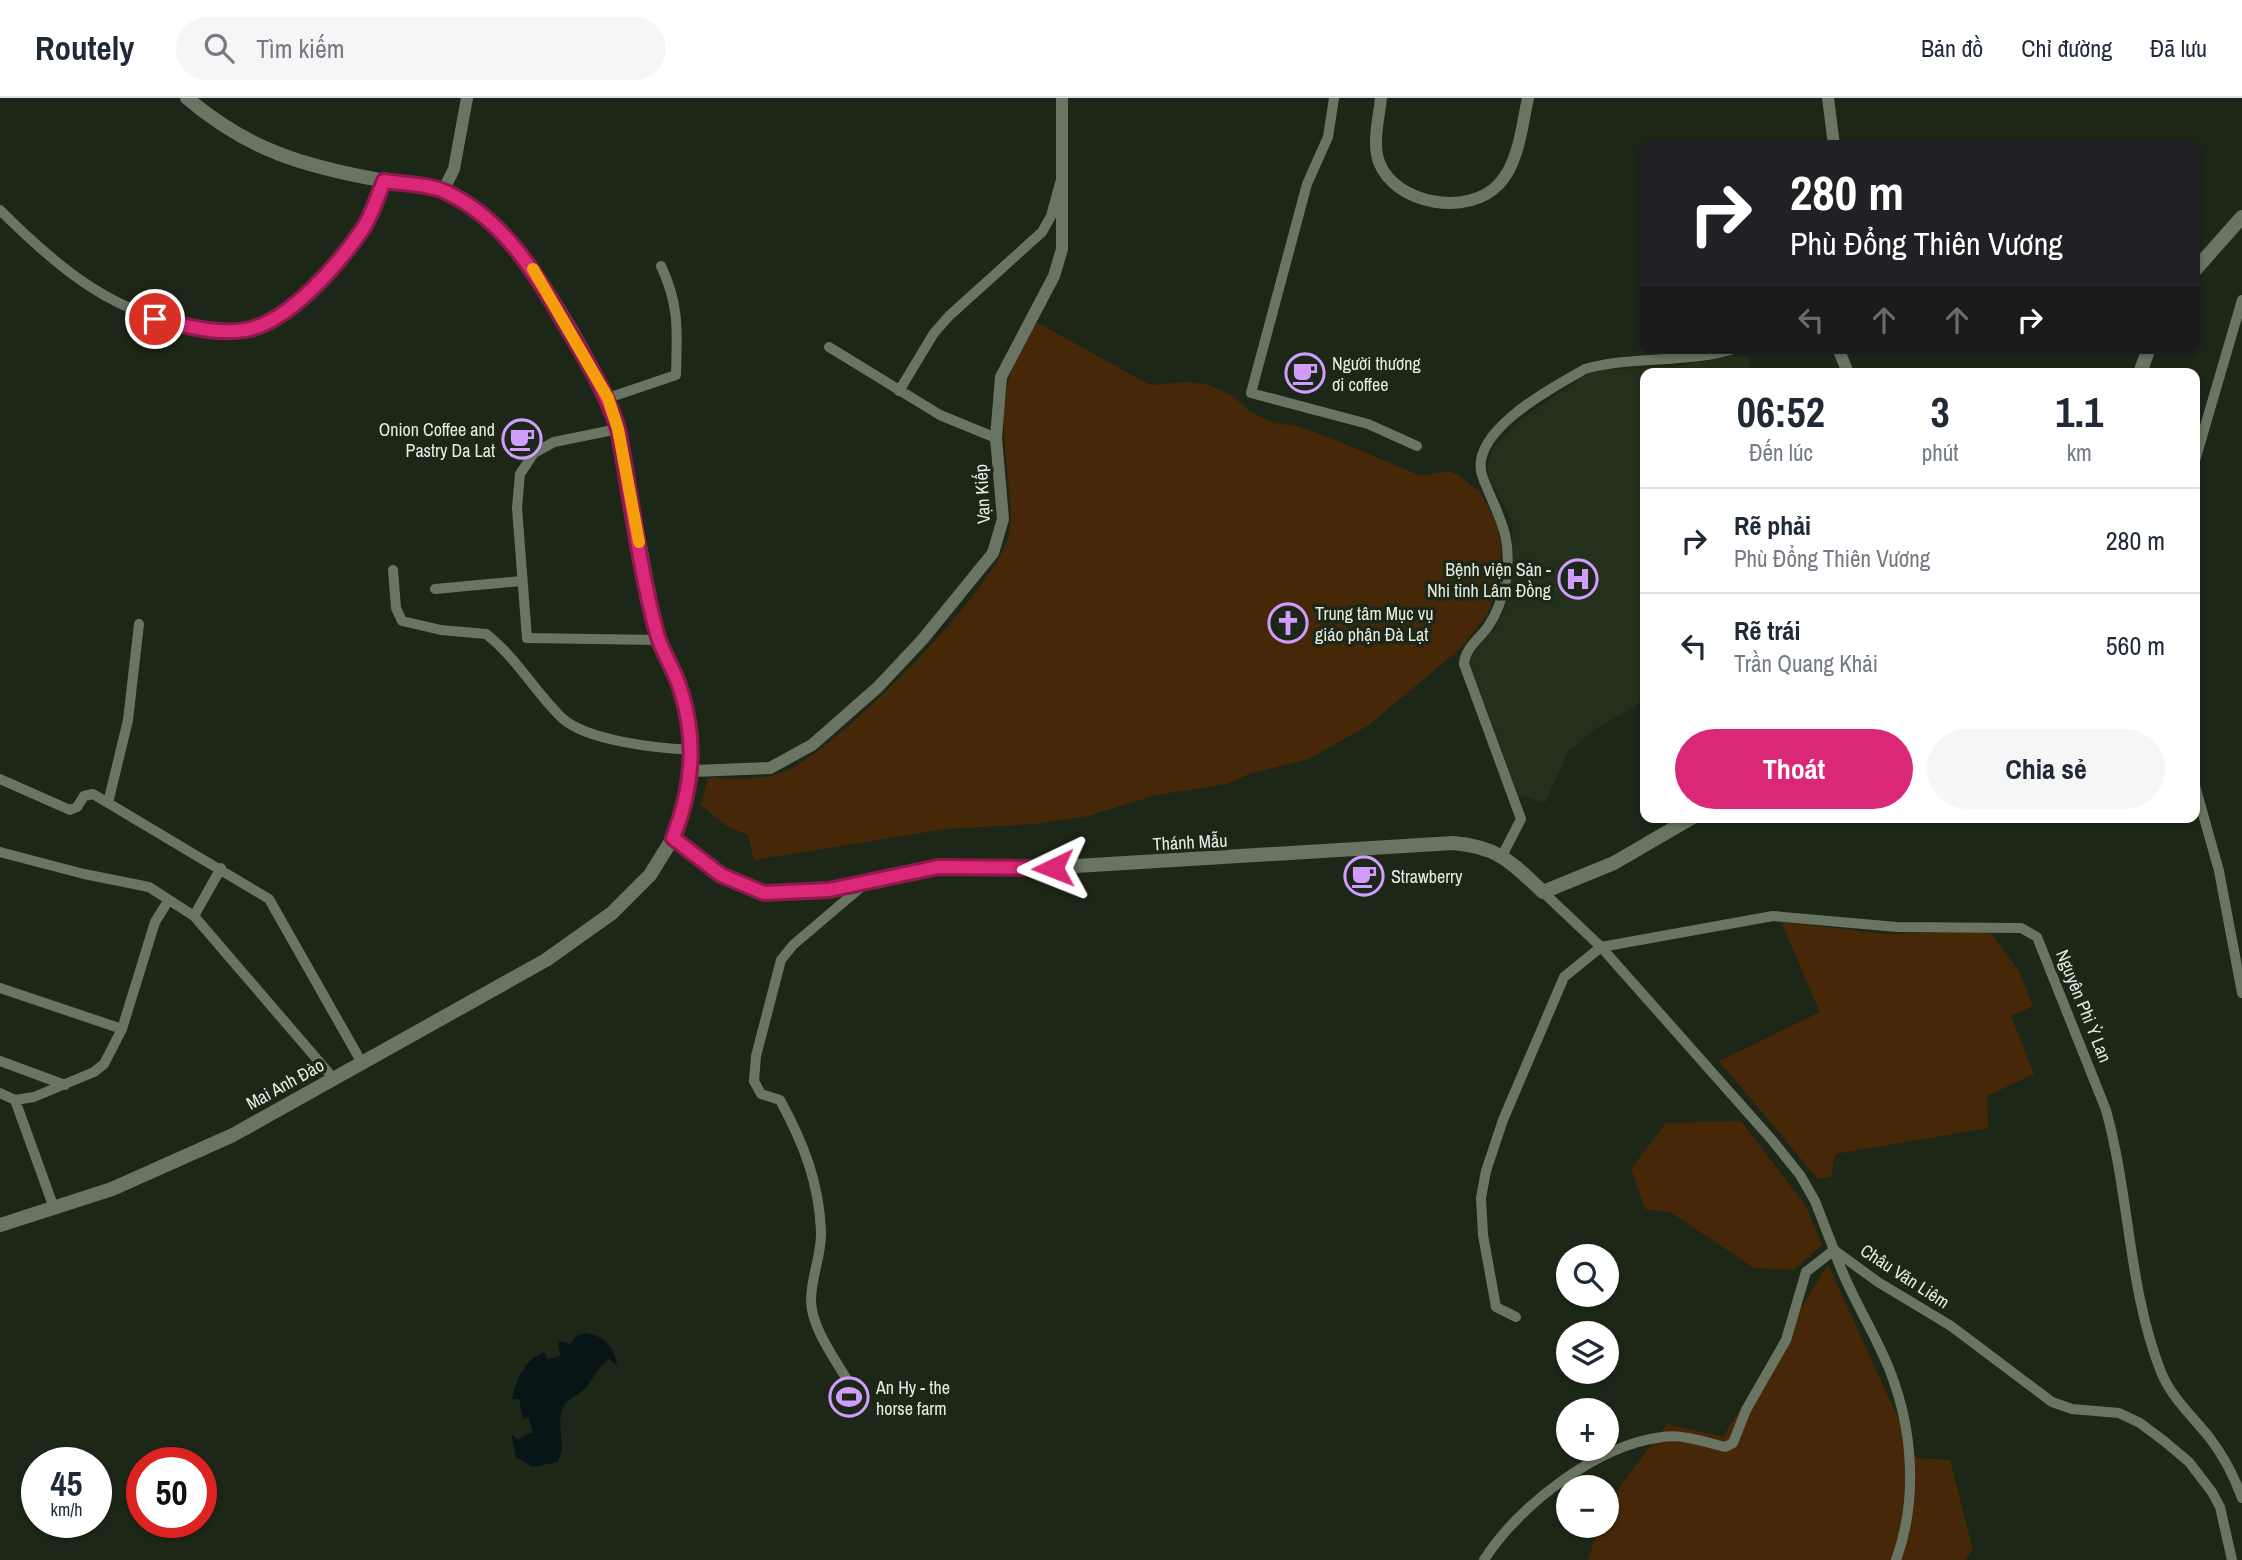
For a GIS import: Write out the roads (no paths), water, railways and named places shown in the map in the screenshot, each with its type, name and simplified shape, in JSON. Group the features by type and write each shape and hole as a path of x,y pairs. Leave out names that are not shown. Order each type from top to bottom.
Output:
{"main road":[{"path":"187,98 231,131 282,157 315,168 443,191"},
{"name":"Mai Anh Đào","path":"0,1225 112,1189 233,1135 546,960 612,913 650,875 673,838 686,804 692,771 691,750 679,686 659,640 618,429 608,398 532,268 492,222 443,191"},
{"path":"2200,264 2242,217"},
{"path":"1543,892 1614,863 1683,823"},
{"name":"Thánh Mẫu","path":"673,838 721,875 764,893 809,892 938,867 1027,869 1320,853 1411,845 1480,845 1503,854 1543,892"}],"street":[{"path":"443,191 454,169 467,98"},
{"name":"Vạn Kiếp","path":"692,771 760,770 800,754 878,687 930,631 984,566 1001,532 1003,506 996,438 996,408 1001,377 1059,261 1064,234 1062,98"},
{"path":"1334,98 1328,137 1307,184 1251,393 1368,424 1417,446"},
{"path":"1381,98 1377,153 1385,173 1415,196 1453,203 1476,200 1502,181 1517,145 1528,98"},
{"path":"1828,98 1833,140"},
{"path":"899,391 942,324 1042,232 1051,216 1063,177"},
{"path":"0,210 64,268 107,299 132,311 194,327 243,330 259,327 279,315 325,273 362,230 384,181"},
{"path":"0,229 10,220"},
{"path":"608,398 676,376 678,316 673,291 661,266"},
{"path":"2200,444 2242,300"},
{"path":"829,347 940,415 996,438"},
{"path":"1503,854 1521,819 1464,664 1467,651 1492,620 1506,577 1505,528 1482,476 1482,455 1503,423 1585,369 1600,365 1689,359 1711,354"},
{"path":"618,429 554,442 534,453 520,474 517,508 527,638 659,640"},
{"path":"393,570 396,608 402,621 441,630 486,634 565,721 585,730 634,743 691,750"},
{"path":"435,589 521,581"},
{"path":"108,803 128,720 139,625"},
{"path":"0,779 70,810 77,807 88,794 221,868 269,899 362,1063"},
{"path":"2200,803 2219,871 2242,993"},
{"path":"0,852 149,887 194,916 334,1079"},
{"path":"194,916 221,868"},
{"path":"846,1378 823,1339 811,1302 821,1233 816,1184 804,1145 780,1100 761,1094 754,1081 756,1056 781,960 793,945 866,883"},
{"name":"Châu Văn Liêm","path":"1543,892 1601,947 1790,1161 1815,1201 1834,1250 1878,1282 1951,1326 2052,1402 2073,1409 2119,1413 2140,1423 2164,1441 2196,1469 2213,1492 2220,1507 2232,1560"},
{"path":"54,1208 5,1097 65,1085 94,1072 104,1064 122,1029 155,922 168,901"},
{"name":"Nguyên Phi Ỷ Lan","path":"1601,947 1773,916 1897,927 2001,926 2033,932 2049,965 2106,1110 2113,1135 2130,1255 2162,1376 2224,1459 2242,1498"},
{"path":"1516,1317 1496,1307 1483,1234 1481,1198 1486,1171 1503,1120 1564,977 1601,947"},
{"path":"0,988 122,1029"},
{"path":"0,1061 65,1085"},
{"path":"1484,1560 1515,1519 1544,1493 1592,1463 1640,1442 1661,1437 1680,1436 1725,1447 1733,1443 1746,1410 1786,1340 1806,1272 1834,1250 1841,1272 1890,1371 1906,1423 1909,1501 1896,1560"}],"place":[{"name":"Người thương ơi coffee","path":"1305,373"},
{"name":"Onion Coffee and Pastry Da Lat","path":"522,439"},
{"name":"Bệnh viện Sản - Nhi tỉnh Lâm Đồng","path":"1578,579"},
{"name":"Trung tâm Mục vụ giáo phận Đà Lạt","path":"1288,623"},
{"name":"Strawberry","path":"1364,876"},
{"name":"An Hy - the horse farm","path":"849,1397"}]}
